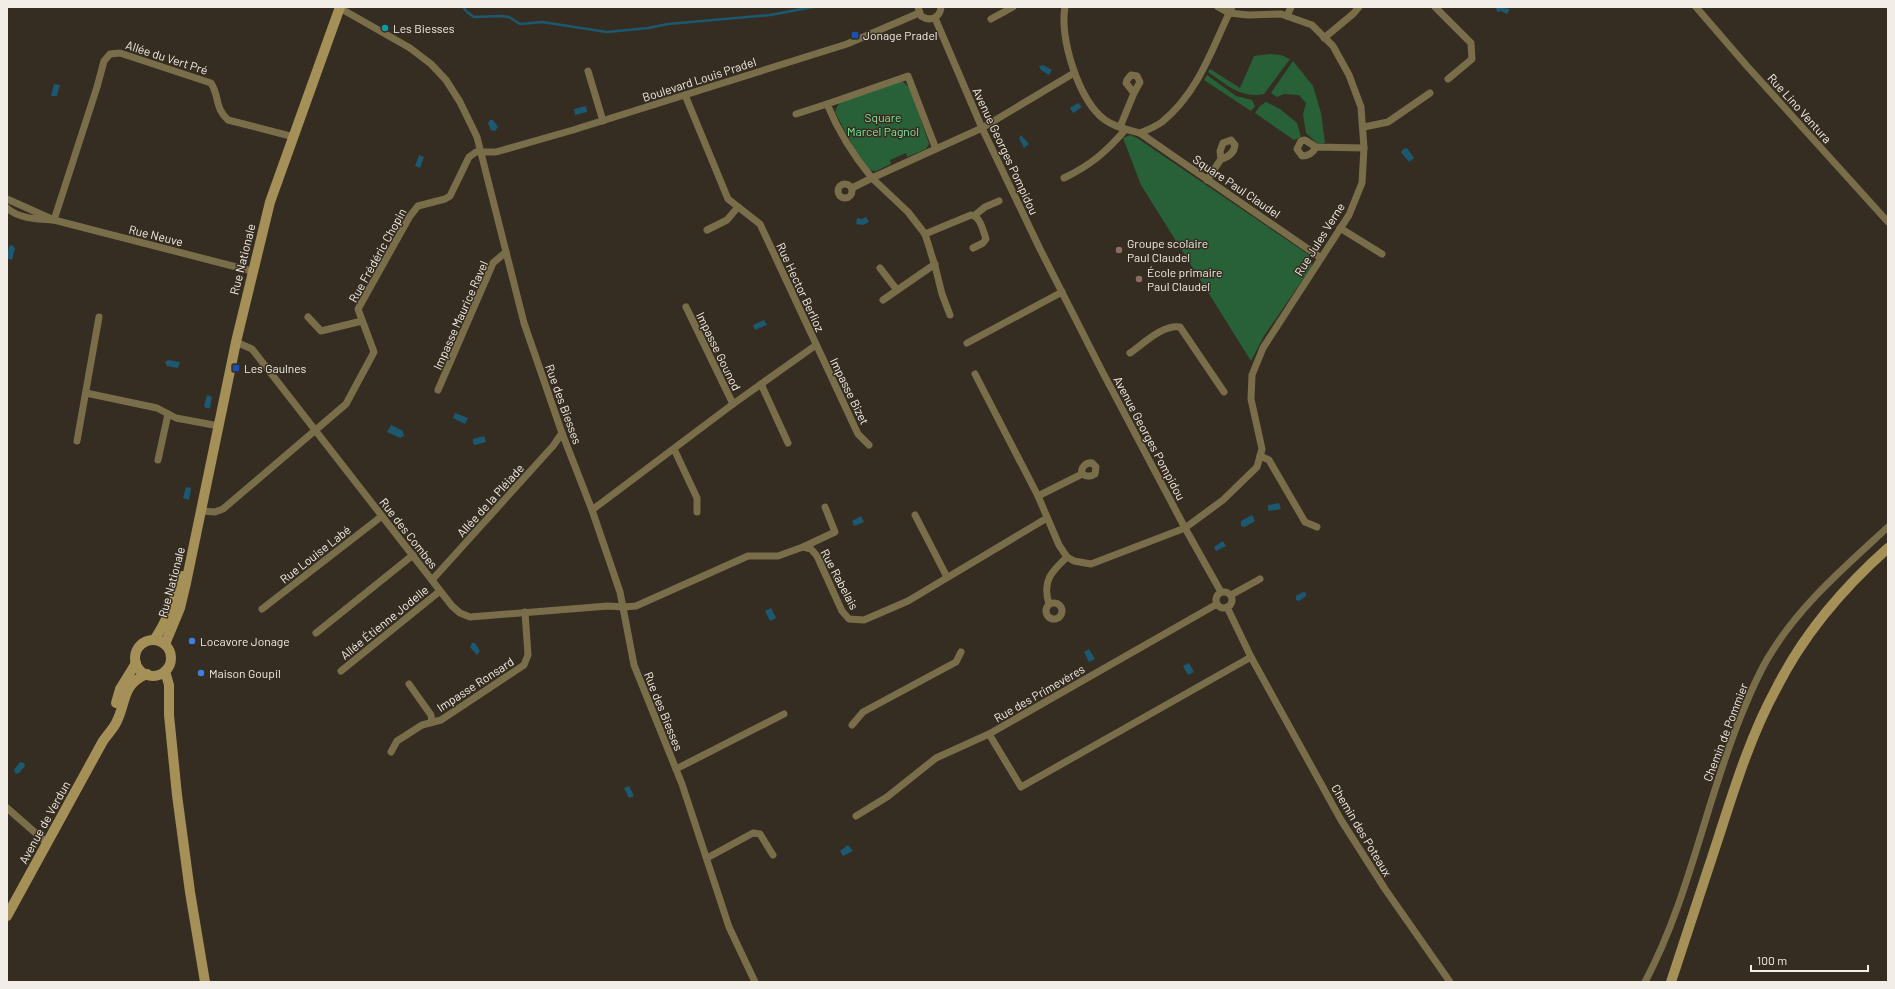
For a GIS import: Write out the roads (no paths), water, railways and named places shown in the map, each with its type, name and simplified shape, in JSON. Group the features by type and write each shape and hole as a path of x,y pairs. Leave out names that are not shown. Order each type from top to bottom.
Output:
{"main road":[{"name":"Rue Nationale","path":"165,644 180,608 202,511 236,342 252,271 270,202 339,7"},
{"name":"Rue Nationale","path":"154,640 162,628 173,605 199,525"},
{"path":"1672,982 1735,786 1755,735 1776,689 1804,642 1831,606 1869,565 1888,548"},
{"path":"154,640 165,644 171,657 168,667 156,674 141,671 136,663 136,652 140,646 146,641 154,640"},
{"name":"Avenue de Verdun","path":"103,741 120,689 136,663"},
{"path":"156,674 163,688 169,715 177,795 190,892 205,982"},
{"name":"Avenue de Verdun","path":"7,916 103,741 116,722 125,694 131,684 156,674"}],"street":[{"name":"Rue des Biesses","path":"339,7 410,48 431,64 446,80 460,102 471,124 482,151 524,323 562,433 592,510 624,607 636,670 676,768 729,927 755,982"},
{"path":"918,10 924,18 935,18 940,12 941,7"},
{"path":"991,19 1013,7"},
{"name":"Square Paul Claudel","path":"1065,7 1063,17 1067,49 1074,73 1091,104 1104,119 1140,134 1321,258"},
{"name":"Rue Jules Verne","path":"1218,7 1248,15 1281,14 1312,25 1332,46 1349,75 1361,106 1364,127 1362,183 1349,215 1263,348 1252,375 1251,399 1262,449 1260,456"},
{"path":"1287,16 1291,7"},
{"path":"1324,38 1353,14 1359,7"},
{"path":"1435,7 1470,43 1472,59 1448,79"},
{"name":"Rue Lino Ventura","path":"1696,7 1746,65 1888,222"},
{"name":"Boulevard Louis Pradel","path":"482,151 496,152 603,121 846,44 918,10"},
{"path":"1140,134 1161,123 1182,103 1203,71 1231,10"},
{"name":"Avenue Georges Pompidou","path":"935,18 982,128 1062,292 1185,528 1221,592"},
{"name":"Allée du Vert Pré","path":"54,220 104,61 110,54 120,53 211,83 215,88 218,107 228,120 294,137"},
{"path":"588,71 603,121"},
{"path":"852,188 982,128 1074,73"},
{"path":"796,114 908,76 936,149"},
{"path":"1064,178 1086,167 1109,149 1123,128 1134,93"},
{"path":"1364,127 1388,122 1430,93"},
{"name":"Rue Hector Berlioz","path":"592,510 733,404 816,344 760,224 728,199 685,95"},
{"path":"827,104 837,128 854,156 872,178 908,212 925,234 935,264 942,294 950,315"},
{"path":"1316,148 1364,148"},
{"name":"Rue Frédéric Chopin","path":"202,511 215,512 223,509 346,404 374,352 358,309 410,216 418,206 445,199 450,196 469,157 476,152 482,151"},
{"path":"1207,180 1221,159"},
{"name":"Rue Neuve","path":"7,199 54,220 252,271"},
{"path":"925,234 971,214 975,215 985,207 1000,201"},
{"path":"707,230 727,220 738,207"},
{"name":"Rue Neuve","path":"7,208 13,214 34,219 54,220"},
{"path":"973,248 983,243 986,239 978,218 975,215"},
{"path":"1340,228 1382,254"},
{"name":"Impasse Maurice Ravel","path":"438,390 493,263 506,252"},
{"path":"883,300 935,264"},
{"path":"880,268 897,290"},
{"path":"967,343 1062,292"},
{"name":"Impasse Gounod","path":"686,308 733,404"},
{"path":"76,441 99,317"},
{"path":"308,317 321,331 362,321"},
{"path":"1130,353 1164,330 1173,326 1180,327 1224,392"},
{"name":"Rue des Combes","path":"236,342 252,349 440,591 460,613 470,617 608,606 624,607"},
{"name":"Impasse Bizet","path":"816,344 858,434 869,445"},
{"path":"975,374 1038,496 1059,545 1068,557 1074,561 1091,564 1185,528 1223,500 1257,467 1260,456 1269,460 1305,522 1317,527"},
{"path":"761,384 788,443"},
{"path":"86,393 157,408 176,418 219,426"},
{"path":"158,460 168,414"},
{"name":"Allée de la Pléiade","path":"432,580 553,446 562,433"},
{"path":"674,449 697,498 696,512"},
{"path":"1038,496 1082,474"},
{"path":"803,547 835,532 825,507"},
{"path":"916,515 947,578"},
{"name":"Rue Louise Labé","path":"262,609 382,516"},
{"name":"Rue Rabelais","path":"624,607 636,606 748,556 778,556 803,547 811,549 818,556 842,611 849,619 856,621 864,620 908,600 1047,518"},
{"name":"Chemin de Pommier","path":"1646,982 1655,964 1674,916 1726,753 1758,676 1781,637 1800,613 1842,569 1888,527"},
{"path":"316,633 413,555"},
{"path":"1049,604 1046,592 1050,577 1054,569 1068,557"},
{"path":"1231,595 1260,579"},
{"name":"Allée Étienne Jodelle","path":"341,671 440,591"},
{"path":"1227,608 1221,608 1217,604 1216,597 1221,592 1226,592 1231,595"},
{"path":"1227,608 1232,602 1231,595"},
{"name":"Rue des Primevères","path":"1217,604 989,734 1021,787 1251,657"},
{"path":"1227,608 1251,657"},
{"name":"Impasse Ronsard","path":"391,752 397,741 422,725 441,720 524,665 528,655 525,612"},
{"path":"852,725 863,712 956,662 961,652"},
{"name":"Chemin des Poteaux","path":"1251,657 1341,820 1385,889 1450,982"},
{"name":"Impasse Ronsard","path":"409,684 431,715 432,722"},
{"path":"676,768 784,714"},
{"path":"856,816 887,797 936,758 989,734"},
{"path":"7,808 47,843"},
{"path":"707,858 753,834 760,834 773,855"}],"water":[{"path":"1496,7 1510,9 1507,14 1501,11 1497,12"},
{"path":"1043,65 1052,70 1049,75 1041,70 1039,66"},
{"path":"54,84 60,85 57,96 51,96"},
{"path":"1078,103 1082,107 1073,113 1070,108"},
{"path":"586,106 587,112 575,115 574,109"},
{"path":"490,120 493,120 498,127 495,131 491,130 488,123"},
{"path":"1021,135 1029,144 1024,148 1019,138"},
{"path":"1407,148 1414,158 1409,162 1401,152 1403,149"},
{"path":"419,155 424,157 420,168 415,166"},
{"path":"866,217 869,222 863,225 856,224 857,218 862,219"},
{"path":"12,245 15,248 12,260 7,258 9,246"},
{"path":"764,320 767,325 755,330 753,325"},
{"path":"168,360 180,362 178,368 167,366 165,362"},
{"path":"207,395 212,397 210,408 206,408 204,406"},
{"path":"455,413 468,418 465,424 453,418"},
{"path":"391,425 403,431 404,436 400,438 387,432"},
{"path":"484,436 486,442 475,445 473,443 473,439"},
{"path":"186,487 191,488 189,500 183,498"},
{"path":"1279,503 1281,509 1269,511 1268,505"},
{"path":"1252,515 1255,521 1245,527 1241,526 1241,521"},
{"path":"861,516 864,522 854,526 852,521"},
{"path":"1223,541 1226,546 1216,551 1214,547"},
{"path":"1303,592 1306,593 1306,596 1299,601 1296,600 1296,596"},
{"path":"771,608 776,618 770,621 765,611"},
{"path":"472,643 475,643 480,651 477,655 470,647"},
{"path":"1089,649 1095,659 1089,662 1084,652"},
{"path":"1189,663 1194,672 1188,675 1183,666"},
{"path":"20,762 24,763 25,766 19,773 16,774 14,770"},
{"path":"629,786 634,796 629,798 624,788"},
{"path":"848,845 853,851 843,856 840,851"}],"waterway":[{"path":"463,7 474,17 502,16 509,17 520,24 542,22 607,32 648,28 668,24 770,15 813,7"}],"place":[{"name":"Les Biesses","path":"385,28"},
{"name":"Jonage Pradel","path":"855,35"},
{"name":"Groupe scolaire Paul Claudel","path":"1119,250"},
{"name":"École primaire Paul Claudel","path":"1139,279"},
{"name":"Les Gaulnes","path":"236,368"},
{"name":"Locavore Jonage","path":"192,641"},
{"name":"Maison Goupil","path":"201,673"}],"park label":[{"name":"Square Marcel Pagnol","path":"883,124"}]}
